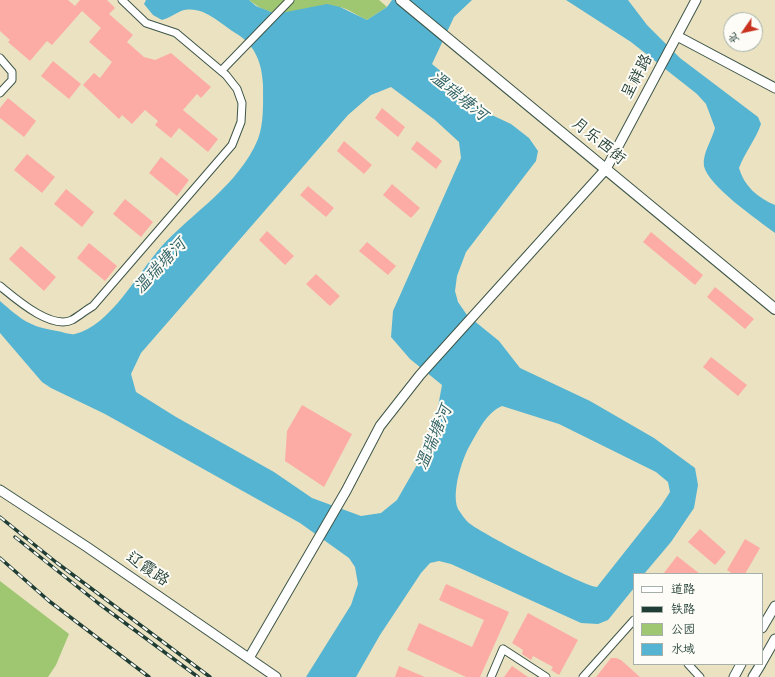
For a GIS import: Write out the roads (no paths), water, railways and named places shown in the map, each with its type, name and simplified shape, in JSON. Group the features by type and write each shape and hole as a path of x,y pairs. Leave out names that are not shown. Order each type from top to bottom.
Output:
{"main road":[{"name":"月乐西街","path":"401,0 775,309"}],"street":[{"path":"0,286 21,304 50,320 71,320 93,306 232,146 241,122 242,103 236,89 222,70 176,33 146,23 122,0"},
{"path":"222,70 290,0"},
{"name":"呈祥路","path":"249,658 346,491 380,426 420,375 606,169 696,0"},
{"path":"677,36 775,88"},
{"path":"0,58 12,72 12,80 0,93"},
{"name":"辽霞路","path":"0,490 276,677"},
{"path":"763,626 775,606"},
{"path":"583,677 633,621"},
{"path":"763,660 775,639"},
{"path":"491,677 503,649 546,677"},
{"path":"689,665 700,677"},
{"path":"734,677 740,665"},
{"path":"753,677 760,665"}],"water":[{"name":"温瑞塘河","path":"146,0 249,0 256,6 276,14 327,4 340,7 367,20 387,7 392,0 472,0 454,17 432,64 449,78 458,90 479,109 511,124 529,138 538,151 536,161 466,252 457,276 455,291 458,302 467,315 499,341 520,368 590,401 654,438 695,468 698,485 694,508 671,542 645,573 633,573 633,589 608,620 598,624 581,623 451,564 439,561 430,563 421,573 380,635 356,677 306,677 351,605 358,584 355,567 349,558 300,523 105,414 51,388 42,382 0,333 0,301 20,318 32,324 69,334 75,334 88,329 100,321 112,310 161,247 227,184 250,155 258,139 263,113 263,85 257,56 249,44 218,20 197,10 181,11 162,20 153,15 144,4","holes":["391,87 435,120 459,142 461,158 393,311 391,337 410,359 442,385 435,423 417,465 397,500 381,513 361,516 312,498 274,472 176,417 136,392 131,374 141,353 348,115 371,95","502,406 559,424 656,472 668,482 670,492 661,506 597,587 589,585 533,559 477,529 465,518 458,509 456,502 458,476 467,451 487,417 496,409"]},
{"path":"566,0 628,0 647,25 680,58 758,117 761,124 739,168 744,180 752,191 775,205 775,233 724,193 714,183 708,174 704,166 704,157 715,128 706,104 697,94 631,42"}],"railway":[{"path":"0,517 57,563 210,677"},
{"path":"15,537 98,603 198,677"},
{"path":"0,558 49,601 149,677"}]}
